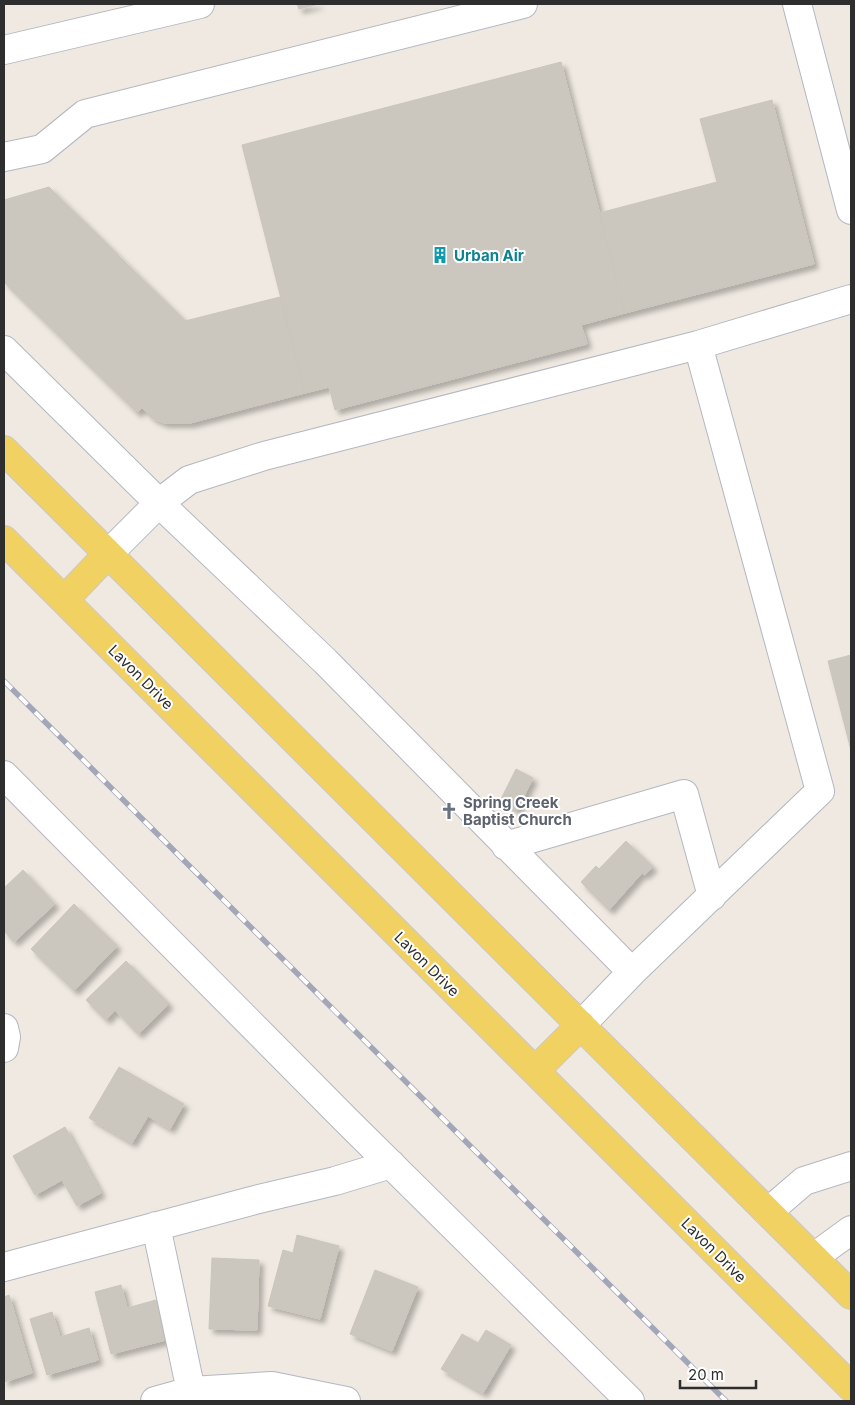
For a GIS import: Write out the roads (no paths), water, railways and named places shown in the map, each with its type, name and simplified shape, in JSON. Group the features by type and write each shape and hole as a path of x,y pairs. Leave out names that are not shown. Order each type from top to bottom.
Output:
{"main road":[{"path":"4,450 851,1295"},
{"name":"Lavon Drive","path":"4,540 851,1387"},
{"path":"64,600 108,554"},
{"path":"535,1071 580,1025"}],"street":[{"path":"4,50 200,4"},
{"path":"4,157 42,149 85,114 523,4"},
{"path":"797,4 851,210"},
{"path":"108,554 159,503 189,480 264,456 698,345 851,299"},
{"path":"580,1025 632,972 820,791 698,345"},
{"path":"4,350 159,503 325,661 632,972"},
{"path":"4,775 630,1401"},
{"path":"506,846 684,794 712,896"},
{"path":"4,1028 6,1037 4,1048"},
{"path":"4,1267 335,1181 391,1164"},
{"path":"768,1212 804,1180 851,1166"},
{"path":"156,1226 190,1391"},
{"path":"814,1257 851,1230"},
{"path":"155,1401 190,1391 272,1386 346,1401"}],"railway":[{"path":"4,681 726,1401"}],"place":[{"name":"Urban Air","path":"440,255"},
{"name":"Spring Creek Baptist Church","path":"449,811"}]}
